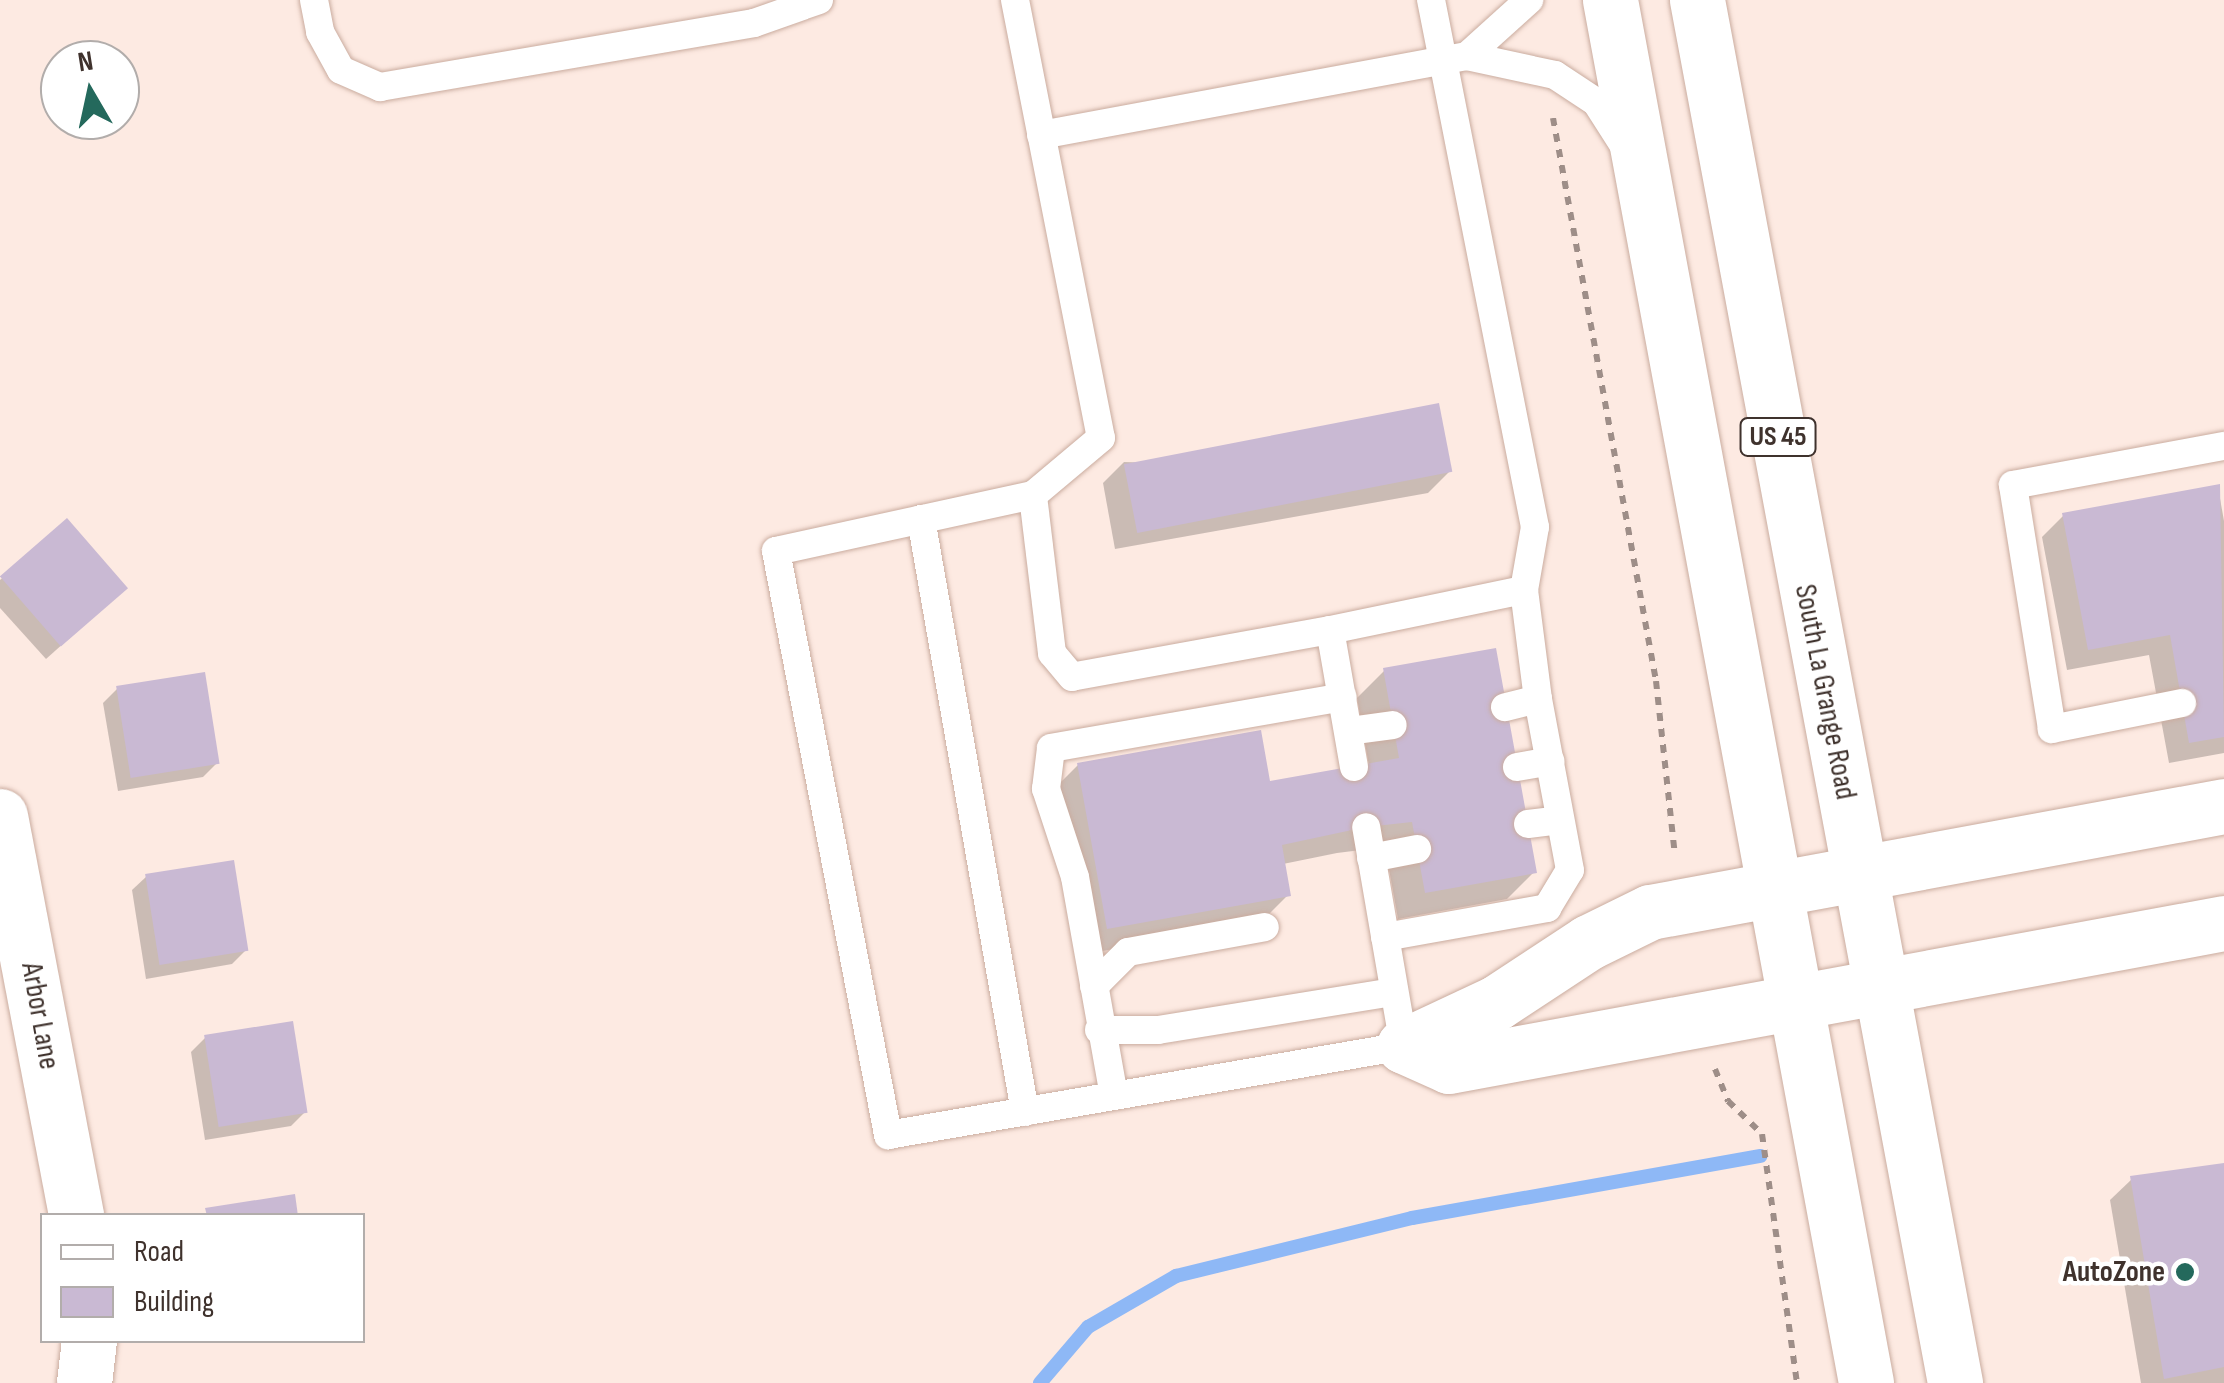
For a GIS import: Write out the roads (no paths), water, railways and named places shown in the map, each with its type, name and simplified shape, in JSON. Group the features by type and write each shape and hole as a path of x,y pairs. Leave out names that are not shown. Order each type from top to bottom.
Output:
{"main road":[{"name":"US 45","path":"1610,0 1866,1383"},
{"name":"South La Grange Road","path":"1697,0 1954,1383"},
{"path":"1404,1046 1496,1004 1588,942 1650,912 2224,806"},
{"name":"Arbor Lane","path":"0,816 75,1213"},
{"path":"1404,1046 1449,1066 2224,923"},
{"path":"84,1383 90,1343"}],"lane":[{"path":"314,0 320,32 341,70 380,87 754,23 819,0"},
{"path":"1015,0 1101,438 1033,495 776,550 888,1135 1404,1046 1366,827"},
{"path":"1385,937 1548,908 1570,870 1538,699 1524,590 1535,527 1525,457 1454,58 1431,0"},
{"path":"1454,58 1529,0"},
{"path":"1041,135 1454,58 1544,72 1596,102 1642,175"},
{"path":"2182,703 2052,729 2013,485 2224,446"},
{"path":"1033,495 1052,653 1072,677 1524,590"},
{"path":"921,519 1024,1112"},
{"path":"1330,630 1354,767"},
{"path":"1114,1096 1099,1030 1076,877 1046,789 1051,748 1342,697"},
{"path":"1505,707 1538,699"},
{"path":"1349,731 1393,724"},
{"path":"1518,766 1550,760"},
{"path":"1528,824 1560,820"},
{"path":"1371,858 1416,849"},
{"path":"1094,986 1128,952 1265,927"},
{"path":"1099,1030 1158,1030 1393,992"}],"waterway":[{"path":"1040,1383 1088,1327 1176,1276 1412,1218 1761,1156"}],"place":[{"name":"AutoZone","path":"2185,1272"}]}
